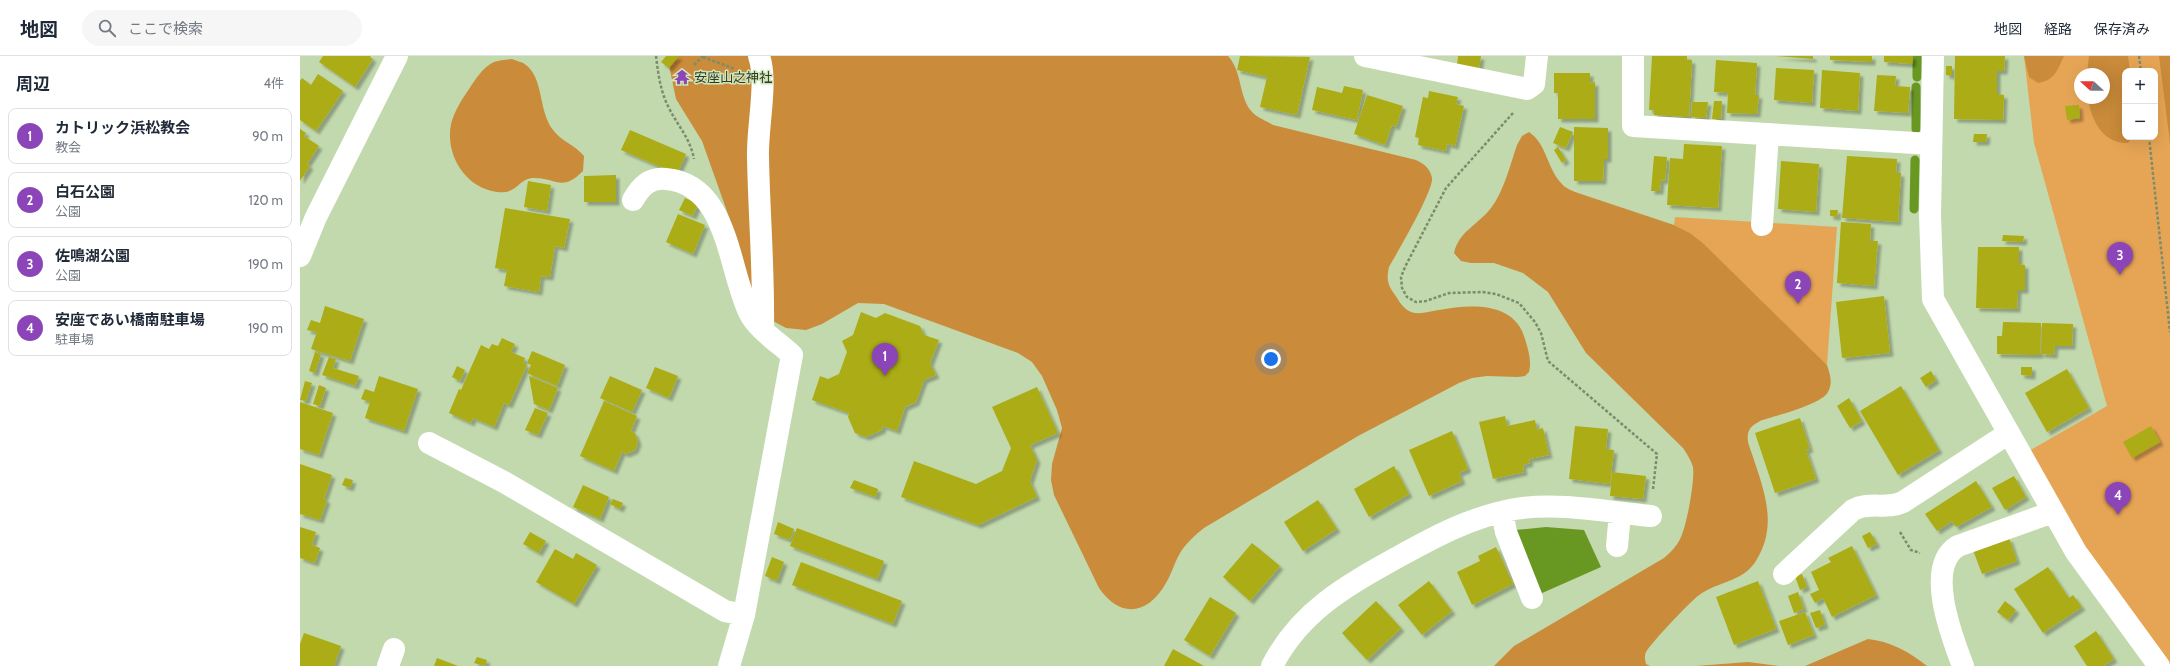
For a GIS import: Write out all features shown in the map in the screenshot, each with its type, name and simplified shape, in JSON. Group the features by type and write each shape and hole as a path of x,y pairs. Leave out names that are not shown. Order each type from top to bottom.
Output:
{"street":[{"path":"300,256 316,217 397,56"},
{"path":"759,56 762,80 758,155 764,274 763,328"},
{"path":"1366,56 1527,89 1534,84 1537,56"},
{"path":"1633,56 1633,126 1931,144"},
{"path":"1933,56 1930,215 1933,299 2076,552 2159,666"},
{"path":"1762,225 1768,134"},
{"path":"633,200 639,189 648,182 659,178 671,179 687,184 696,190 712,206 719,221 743,297 750,314 792,355 744,615 728,666"},
{"path":"1784,574 1853,510 1862,505 1894,506 1903,502 2009,433"},
{"path":"429,443 504,482 725,611 744,615"},
{"path":"1272,666 1289,639 1304,621 1338,591 1458,524 1502,512 1546,507 1651,516"},
{"path":"1502,512 1506,532 1532,598"},
{"path":"1963,666 1944,611 1944,562 1950,551 1958,546 2054,512"},
{"path":"1617,546 1620,513"}],"path":[{"path":"656,56 660,84 666,103 691,145 696,190"},
{"path":"694,66 703,56"},
{"path":"2139,56 2141,68"},
{"path":"1527,89 1525,100 1446,188 1405,267 1401,277 1402,288 1407,297 1416,302 1426,301 1449,293 1496,294 1518,304 1528,312 1541,333 1548,361 1657,454 1651,516"},
{"path":"2149,140 2170,332"},
{"path":"1883,506 1911,550 1944,562"}],"shaded area":[{"path":"667,56 1228,56 1233,62 1239,77 1242,93 1248,107 1260,118 1273,125 1416,160 1426,167 1432,178 1431,185 1414,222 1389,267 1388,282 1391,288 1398,300 1407,310 1416,313 1451,308 1477,307 1490,308 1502,312 1512,318 1520,327 1525,339 1530,359 1529,372 1525,376 1518,377 1487,376 1472,378 1459,383 1358,436 1204,528 1190,540 1181,551 1168,580 1159,594 1142,607 1133,609 1124,608 1116,605 1107,598 1099,588 1054,495 1051,480 1052,464 1062,428 1057,410 1042,376 1032,362 1018,353 884,304 858,303 822,324 806,330 786,328 771,320 753,293 729,217 702,141 676,99"},
{"path":"2024,56 2170,56 2170,666 2084,547 2029,451 2107,406 2034,143"},
{"path":"2024,56 2064,56 2055,74 2048,80 2038,83 2029,77"},
{"path":"2089,56 2128,56 2130,68 2122,68 2122,140 2130,140 2128,143 2119,142 2105,135 2095,122 2090,104 2110,104 2110,68 2088,68"},
{"path":"2159,56 2170,56 2170,146 2169,135"},
{"path":"512,59 525,64 532,71 536,78 548,122 553,130 584,156 583,171 569,181 564,183 540,178 532,178 524,181 509,191 497,192 475,184 467,177 454,158 450,136 451,124 461,101 486,67 496,61"},
{"path":"1529,132 1540,143 1557,178 1566,188 1674,225 1690,233 1703,243 1827,365 1830,375 1830,389 1824,397 1807,406 1760,421 1750,429 1748,444 1762,485 1767,510 1767,534 1763,547 1757,559 1746,572 1702,593 1672,621 1646,652 1646,664 1650,666 1494,666 1514,646 1664,558 1674,549 1681,537 1686,522 1693,482 1693,467 1683,448 1586,353 1548,292 1523,273 1494,263 1471,263 1461,261 1454,253 1456,245 1464,234 1486,214 1496,201 1506,178 1517,145 1522,136"},
{"path":"1675,217 1837,227 1827,365 1703,243 1690,233 1674,225"},
{"path":"1546,527 1584,530 1601,567 1540,594 1515,530"},
{"path":"1868,639 1884,642 1899,648 1914,656 1927,666 1805,666"},
{"path":"1748,662 1779,666 1696,666"}],"building":[{"path":"323,56 371,56 370,57 373,59 355,87 319,62"},
{"path":"666,56 679,56 669,68 661,62"},
{"path":"1240,56 1310,57 1297,115 1260,107 1267,77 1237,70"},
{"path":"1458,56 1481,56 1479,69 1457,65"},
{"path":"1652,56 1687,56 1687,60 1692,60 1689,117 1654,115 1654,110 1649,110"},
{"path":"1776,56 1813,56 1813,59"},
{"path":"1830,56 1872,56 1872,62 1830,60"},
{"path":"1884,56 1913,56 1912,64 1884,62"},
{"path":"1955,56 2005,56 2004,71 1997,71 1997,94 2004,95 2003,120 1954,119"},
{"path":"1716,60 1757,63 1755,95 1759,95 1757,114 1727,113 1728,93 1714,92"},
{"path":"1946,66 1952,66 1952,76 1946,75"},
{"path":"1776,68 1814,70 1812,103 1774,100"},
{"path":"1822,70 1860,73 1858,111 1820,108"},
{"name":"安座山之神社","path":"682,72 687,78 683,82 677,76"},
{"path":"1554,73 1590,73 1590,83 1595,82 1595,119 1558,119 1558,93 1554,93"},
{"path":"318,74 343,91 316,131 300,120 300,81 302,78 311,85"},
{"path":"1877,75 1896,76 1895,86 1910,87 1908,113 1874,111"},
{"path":"1344,86 1363,90 1357,120 1312,110 1317,87 1342,93"},
{"path":"1429,91 1458,97 1456,104 1464,106 1455,146 1447,144 1446,151 1418,145 1419,138 1415,137 1423,97 1428,98"},
{"path":"1367,95 1403,106 1396,127 1392,125 1385,145 1354,134"},
{"path":"1714,101 1722,101 1721,119 1712,119"},
{"path":"1692,102 1708,102 1706,118 1691,117"},
{"path":"2079,105 2080,118 2067,120 2065,106"},
{"path":"1560,127 1573,132 1566,148 1553,143"},
{"path":"1574,127 1608,128 1608,159 1604,159 1603,181 1574,181"},
{"path":"300,129 306,133 304,136 319,146 307,164 310,166 300,181"},
{"path":"630,130 686,154 677,174 621,150"},
{"path":"1974,134 1987,134 1986,142 1973,142"},
{"path":"1684,144 1722,146 1718,208 1667,205 1670,158 1683,159"},
{"path":"1558,147 1566,160 1562,163 1554,150"},
{"path":"1654,156 1667,157 1665,181 1661,180 1660,191 1651,191"},
{"path":"1847,156 1897,159 1896,173 1901,173 1898,222 1842,218"},
{"path":"1781,161 1819,164 1816,212 1778,209"},
{"path":"616,175 616,202 584,202 584,176"},
{"path":"528,181 551,185 547,211 524,207"},
{"path":"685,198 698,204 693,216 679,210"},
{"path":"505,208 570,219 564,248 555,246 550,277 541,276 539,292 504,286 507,270 495,268"},
{"path":"1830,210 1838,210 1837,217 1830,216"},
{"path":"678,214 705,225 693,254 666,242"},
{"path":"1841,222 1871,224 1870,241 1878,241 1874,286 1837,283"},
{"path":"2003,235 2024,236 2023,242 2002,241"},
{"path":"1978,247 2019,247 2019,264 2025,265 2025,290 2018,290 2017,309 1976,308"},
{"path":"1884,296 1890,353 1842,358 1836,302"},
{"path":"325,306 364,319 350,361 311,349 317,332 307,330 311,320 320,323"},
{"path":"861,312 876,318 885,313 920,326 924,335 939,340 930,363 936,375 924,380 916,402 905,407 897,431 883,426 882,430 866,437 855,433 848,417 849,413 812,400 820,376 828,379 839,374 847,352 842,341 853,335"},
{"path":"2003,322 2041,323 2040,355 1997,354 1997,336 2002,336"},
{"path":"2042,323 2073,324 2072,346 2055,346 2054,355 2041,354"},
{"path":"502,338 515,344 511,352 525,358 523,363 527,365 509,405 504,403 494,427 473,418 471,423 449,413 481,345 489,349 492,344 498,346"},
{"path":"532,351 565,365 557,386 527,373 531,365 527,363"},
{"path":"315,352 321,354 315,373 309,371"},
{"path":"329,357 336,359 333,368 359,376 355,386 322,375"},
{"path":"457,366 465,370 460,381 452,377"},
{"path":"655,367 678,376 669,398 646,388"},
{"path":"2021,367 2032,367 2032,376 2021,375"},
{"path":"2067,369 2089,408 2047,432 2025,393"},
{"path":"1931,371 1936,380 1926,387 1920,378"},
{"path":"379,376 418,389 404,431 365,418 370,402 361,399 365,389 374,392"},
{"path":"529,376 558,388 549,410 534,404"},
{"path":"610,376 642,390 632,412 600,398"},
{"path":"305,381 312,383 306,401 300,400"},
{"path":"319,385 326,388 320,406 313,404"},
{"path":"1901,386 1939,450 1898,475 1860,411"},
{"path":"1037,387 1058,433 1030,445 1037,460 1030,481 1037,497 978,525 901,497 914,461 976,484 1002,471 1011,448 992,407"},
{"path":"1849,398 1862,421 1850,428 1837,406"},
{"path":"604,401 637,416 631,431 635,433 638,442 635,450 626,454 622,452 614,471 580,456"},
{"path":"300,402 333,413 319,455 300,449"},
{"path":"535,408 548,413 538,435 525,430"},
{"path":"1505,416 1507,426 1535,420 1537,430 1543,428 1549,455 1529,459 1530,463 1523,465 1524,472 1493,479 1479,422"},
{"path":"1800,418 1810,449 1806,450 1816,479 1775,493 1755,433"},
{"path":"1575,426 1608,429 1606,449 1614,450 1610,484 1569,479"},
{"path":"2151,426 2160,442 2132,458 2123,442"},
{"path":"1452,431 1468,469 1459,473 1462,481 1429,496 1409,450"},
{"path":"300,464 332,475 324,499 327,500 320,520 300,514"},
{"path":"1394,466 1409,494 1369,517 1354,489"},
{"path":"1612,472 1646,476 1643,499 1610,496"},
{"path":"2014,476 2026,497 2005,510 1992,488"},
{"path":"345,478 353,480 350,488 342,485"},
{"path":"854,480 878,489 876,497 850,488"},
{"path":"1976,481 1992,507 1956,527 1952,521 1937,531 1925,514"},
{"path":"583,485 609,497 600,519 573,507"},
{"path":"613,499 623,503 620,509 610,504"},
{"path":"1318,500 1337,529 1303,551 1284,522"},
{"path":"778,522 794,529 790,540 774,534"},
{"path":"300,527 316,532 312,545 320,548 315,563 300,558"},
{"path":"797,528 884,561 877,579 790,546"},
{"path":"530,532 546,541 539,553 523,544"},
{"path":"1870,532 1877,544 1868,548 1862,536"},
{"path":"2009,538 2017,561 1982,574 1973,550"},
{"path":"1252,543 1280,566 1250,601 1223,577"},
{"path":"1852,546 1876,595 1832,617 1823,598 1815,603 1810,594 1819,590 1811,572 1831,562 1828,558"},
{"path":"1496,547 1513,584 1472,605 1457,572 1480,561 1478,556"},
{"path":"555,549 573,559 576,553 597,565 574,604 536,582"},
{"path":"772,557 784,562 777,581 765,576"},
{"path":"801,562 902,601 893,624 792,585"},
{"path":"2048,567 2069,598 2073,595 2082,607 2043,633 2014,589"},
{"path":"1802,574 1807,587 1800,590 1795,576"},
{"path":"1429,581 1452,611 1422,635 1398,605"},
{"path":"1758,581 1776,629 1734,645 1716,597"},
{"path":"1798,592 1804,609 1794,613 1788,596"},
{"path":"1210,597 1236,613 1210,656 1184,640"},
{"path":"1376,601 1401,628 1367,660 1342,633"},
{"path":"2005,601 2016,610 2008,620 1997,612"},
{"path":"1820,610 1825,625 1816,628 1810,613"},
{"path":"1805,612 1814,635 1788,645 1779,621"},
{"path":"2096,631 2114,659 2103,666 2087,666 2074,646"},
{"path":"304,633 341,646 334,666 300,666 300,644"},
{"path":"1173,649 1204,666 1164,666"},
{"path":"477,657 487,660 485,666 474,663"},
{"path":"437,658 458,666 434,666"}],"waterway":[{"path":"1917,56 1917,77"},
{"path":"1916,87 1916,129"},
{"path":"1914,209 1915,160"}],"place":[{"name":"安座山之神社","path":"682,77"},
{"name":"佐鳴湖公園","path":"2120,275"},
{"name":"白石公園","path":"1798,304"},
{"name":"カトリック浜松教会","path":"885,376"},
{"name":"安座であい橋南駐車場","path":"2118,515"}]}
